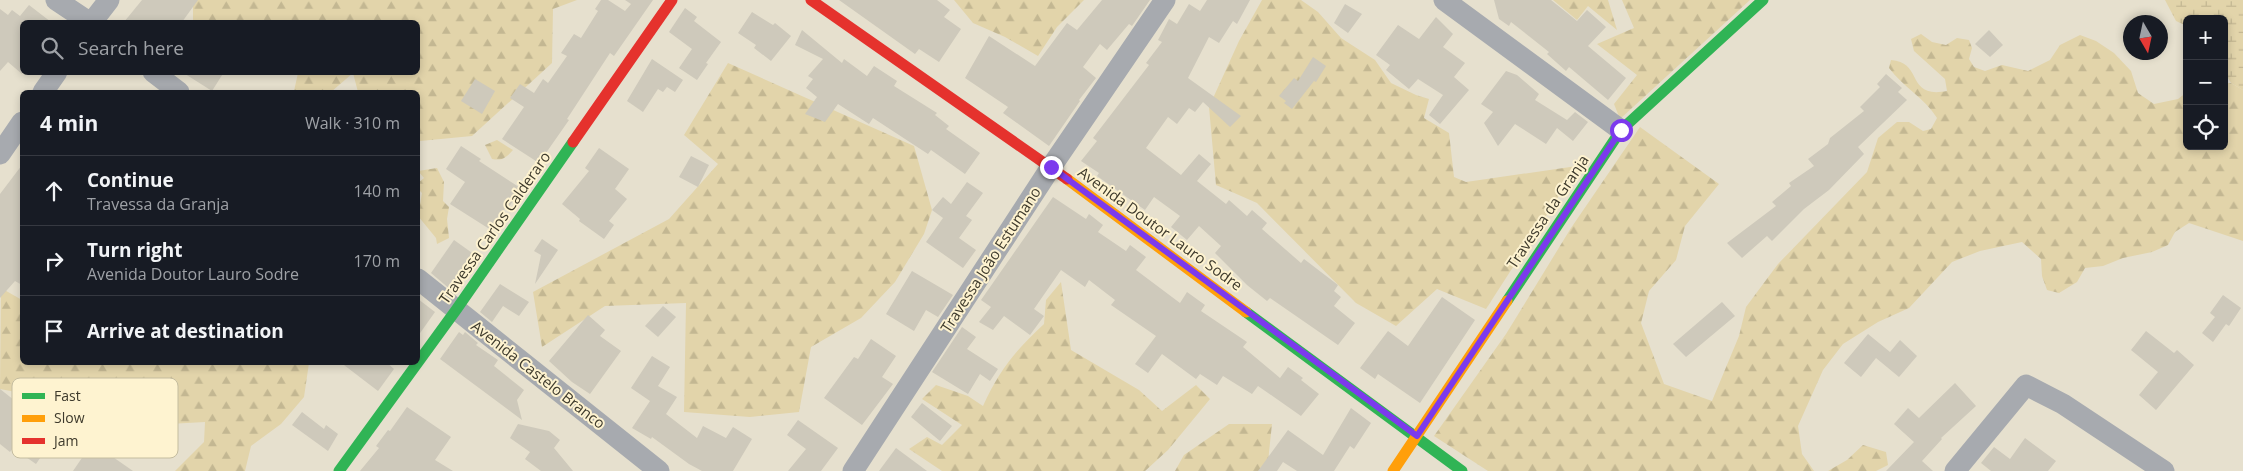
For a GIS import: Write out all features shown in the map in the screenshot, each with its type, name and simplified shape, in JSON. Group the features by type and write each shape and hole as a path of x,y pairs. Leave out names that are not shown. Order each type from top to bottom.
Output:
{"street":[{"path":"56,0 88,20"},
{"path":"93,20 109,0"},
{"name":"Travessa Carlos Calderaro","path":"420,360 672,0"},
{"name":"Avenida Doutor Lauro Sodre","path":"810,0 1051,167 1462,471"},
{"name":"Travessa João Estumano","path":"853,471 1051,167 1165,0"},
{"path":"1444,0 1621,130"},
{"name":"Travessa da Granja","path":"1393,471 1621,130 1763,0"},
{"path":"44,90 55,75"},
{"path":"157,75 176,90"},
{"path":"0,154 20,125"},
{"name":"Avenida Castelo Branco","path":"420,281 659,471"},
{"name":"Travessa Carlos Calderaro","path":"339,471 416,365"},
{"path":"1955,471 2026,384 2063,404 2164,471"}],"green space":[{"path":"193,0 577,0 553,9 552,63 472,136 420,141 420,90 357,90 354,75 420,75 420,20 193,20"},
{"path":"954,0 1084,0 1057,27 1038,56 1005,37 973,23"},
{"path":"1262,0 1301,0 1318,12 1341,38 1375,60 1391,83 1429,99 1424,118 1449,133 1454,177 1466,182 1584,165 1585,172 1573,174 1486,309 1437,289 1396,326 1356,303 1257,203 1216,185 1209,107 1239,41"},
{"path":"1553,0 1608,0 1617,30 1588,6 1577,20"},
{"path":"1622,0 1750,0 1620,119 1614,104 1637,75 1597,44 1634,28"},
{"path":"2165,0 2243,0 2243,90 2231,83 2228,78 2228,15 2183,15 2183,24 2176,21"},
{"path":"1921,34 1932,42 1946,45 1957,38 1969,40 1972,48 1969,59 1974,67 1985,71 2002,65 2028,71 2050,60 2060,45 2080,35 2096,41 2114,53 2131,71 2138,93 2154,104 2178,99 2183,95 2183,150 2228,150 2228,83 2243,90 2243,241 2189,223 2175,232 2168,245 2152,252 2123,258 2103,266 2085,268 2077,282 2059,293 2047,290 2042,276 2041,259 2022,242 1980,251 1952,262 1909,308 1878,322 1843,344 1823,370 1798,426 1802,454 1814,471 1488,471 1434,436 1506,334 1571,228 1640,127 1719,184 1685,226 1676,260 1649,291 1641,323 1664,384 1712,401 1739,336 1746,307 1778,264 1867,172 1878,138 1897,122 1909,122 1923,131 1931,129 1937,118 1926,104 1889,68 1891,60 1901,62 1908,67 1925,90 1934,92 1947,91 1945,79 1914,51 1911,39"},
{"path":"728,63 914,146 932,210 924,234 895,282 861,318 811,347 799,412 750,417 684,412 686,303 605,306 542,347 533,292 669,219 718,164 684,135"},
{"path":"298,75 351,75 333,90 294,90"},
{"path":"497,140 513,150 499,160 492,159 485,145"},
{"path":"437,168 444,182 443,201 449,207 447,219 449,238 437,244 436,238 420,218 422,193 420,191 420,181 424,178 420,171"},
{"path":"1061,282 1071,350 1139,390 1162,411 1196,385 1210,399 1168,450 1145,471 942,471 909,449 927,437 942,445 962,425 922,399 936,385 968,396 983,406 1009,361 1044,324 1046,300"},
{"path":"1,288 20,299 20,365 309,365 304,397 281,424 251,446 245,471 175,471 204,442 205,422 178,424 178,378 12,378 12,391 0,389"},
{"path":"1229,424 1272,424 1267,471 1175,471 1184,455"},
{"path":"1863,445 1886,452 1888,465 1876,471 1828,471 1847,460"}],"building":[{"path":"142,0 198,0 183,20 126,20"},
{"path":"601,0 608,0 625,11 631,4 625,0 653,0 614,56 610,53 567,119 569,120 539,163 502,139 524,107 510,98 520,84 534,93 543,79 548,83 567,56 561,53 574,34 581,38 598,11 595,9"},
{"path":"839,0 937,0 950,10 944,17 961,29 939,62 919,49 915,54"},
{"path":"1102,0 1150,0 1132,26 1129,24 1107,50 1100,44 1083,67 1096,78 1049,146 1003,113 1008,107 965,78 989,36 1035,66 1067,23 1077,30"},
{"path":"1207,0 1250,0 1237,24 1233,21 1219,43 1209,37 1188,78 1241,116 1230,127 1203,102 1195,112 1189,108 1177,124 1168,117 1146,148 1181,175 1199,154 1211,164 1197,181 1226,204 1229,200 1247,216 1252,210 1267,223 1262,229 1301,263 1304,259 1338,285 1334,291 1341,297 1334,306 1355,323 1338,345 1270,298 1267,301 1247,285 1215,253 1221,246 1199,226 1187,240 1171,227 1180,216 1154,197 1145,210 1097,176 1099,173 1081,161 1097,141 1093,138 1149,65 1146,63 1162,42 1158,40 1169,19 1177,24 1189,4 1200,11"},
{"path":"1494,0 1551,0 1577,21 1587,10 1606,27 1588,46 1626,78 1608,100 1569,67 1566,71 1547,54 1549,52 1511,22 1509,26 1499,19"},
{"path":"1345,4 1362,14 1348,33 1334,23"},
{"path":"29,5 48,20 20,20 20,72 8,62 0,71 0,9 8,15 12,10 20,16"},
{"path":"685,8 697,17 694,21 721,42 697,80 679,68 692,49 669,32"},
{"path":"752,12 773,25 775,23 791,36 771,61 754,48 756,45 738,33"},
{"path":"1436,17 1453,34 1443,47 1465,63 1454,77 1469,90 1440,124 1429,115 1443,95 1418,79 1409,89 1386,70 1390,65 1376,55 1398,25 1419,39"},
{"path":"802,30 842,63 844,59 867,76 874,66 897,81 894,86 937,113 935,115 949,126 946,129 980,153 965,174 931,150 928,154 873,118 869,124 838,104 825,122 805,114 817,97 806,88 813,79 808,76 823,59 795,45"},
{"path":"1989,30 2003,45 1990,57 1975,44"},
{"path":"1313,57 1326,66 1316,82 1314,81 1292,109 1279,96 1294,78 1298,81"},
{"path":"652,59 683,80 675,92 667,87 663,92 658,89 643,112 627,101"},
{"path":"1506,71 1517,75 1539,94 1535,100 1567,120 1575,112 1588,122 1573,141 1557,128 1546,144 1515,124 1498,146 1484,123 1493,112 1481,104"},
{"path":"1886,74 1902,88 1898,92 1907,100 1858,147 1864,154 1829,190 1804,209 1772,241 1767,236 1742,258 1727,243 1776,206 1772,202 1791,186 1789,183 1814,166 1808,159 1828,144 1830,138 1864,111 1860,107 1880,87 1877,84"},
{"path":"187,75 222,75 213,90"},
{"path":"475,79 495,91 482,114 461,101"},
{"path":"461,146 481,159 479,161 522,189 508,208 506,207 491,230 450,204 465,182 446,169"},
{"path":"599,148 629,169 615,189 627,199 609,221 614,225 604,239 579,221 580,219 562,204 589,171 585,168"},
{"path":"691,156 709,165 698,187 679,177"},
{"path":"20,168 20,284 15,281 0,298 0,194"},
{"path":"967,182 983,193 966,216 972,220 959,238 976,250 963,268 926,242 943,218 932,210 943,197 951,204"},
{"path":"1053,197 1086,219 1089,214 1103,225 1098,232 1126,251 1130,245 1146,257 1136,270 1180,303 1187,292 1205,305 1201,311 1247,342 1243,347 1280,378 1288,367 1303,378 1301,380 1319,394 1301,416 1258,386 1252,394 1223,376 1217,385 1200,374 1196,379 1162,354 1148,373 1135,364 1156,336 1111,305 1115,300 1089,280 1085,287 1061,270 1034,309 1044,316 1030,335 1004,316 993,330 979,322 991,307 981,300"},
{"path":"542,239 558,250 535,284 541,255 534,251"},
{"path":"454,240 475,255 451,290 431,273"},
{"path":"912,271 953,295 938,317 926,310 914,331 886,314"},
{"path":"500,284 529,302 519,316 503,306 492,322 480,312"},
{"path":"2223,295 2241,308 2229,326 2226,324 2213,342 2202,333 2215,317 2210,313"},
{"path":"1442,297 1475,320 1420,403 1378,374 1375,379 1360,368 1388,331 1408,346"},
{"path":"420,301 435,312 420,333"},
{"path":"1722,302 1735,316 1686,357 1673,344"},
{"path":"663,306 676,317 658,337 645,326"},
{"path":"588,315 605,330 600,336 621,351 590,394 572,382 549,361"},
{"path":"962,327 976,337 967,349 998,369 990,381 980,374 968,394 932,372"},
{"path":"2146,331 2174,353 2177,350 2194,365 2156,410 2139,395 2158,372 2131,350"},
{"path":"459,332 463,335 465,332 478,343 476,345 498,360 494,366 524,390 517,400 522,420 440,359"},
{"path":"1868,334 1890,352 1900,340 1917,356 1899,377 1876,358 1861,377 1844,363"},
{"path":"871,339 896,356 882,377 893,384 862,425 824,398 854,357 858,359"},
{"path":"652,356 670,367 658,386 677,397 666,414 697,438 703,426 726,438 733,427 752,439 733,471 702,471 689,464 652,437 651,439 632,428 650,401 631,388"},
{"path":"344,365 389,365 394,369 378,391"},
{"path":"1955,383 1976,406 1941,438 1922,461 1933,471 1886,471 1914,442 1894,424 1908,408 1919,418"},
{"path":"0,389 12,398 12,449 10,452 0,444"},
{"path":"922,403 952,426 940,441 911,417"},
{"path":"407,407 451,437 435,460 453,471 360,471 379,448 376,446 388,430 390,431"},
{"path":"1351,408 1371,423 1354,449 1350,446 1334,471 1297,471 1283,462 1277,471 1258,471 1288,430 1323,455"},
{"path":"302,412 324,429 326,425 338,434 328,451 292,425"},
{"path":"798,420 838,448 821,471 788,471 806,449 787,435"},
{"path":"518,424 549,431 560,440 554,448 573,471 541,471 525,459 530,452 510,438"},
{"path":"2025,438 2056,461 2048,471 1991,471 1981,463 1994,447 2010,459"},
{"path":"896,448 927,471 879,471"},
{"path":"27,458 40,458 36,464"},
{"path":"82,458 114,458 133,471 73,471"}],"traffic: fast":[{"path":"1507,301 1621,130 1763,0"},
{"path":"420,360 573,142"},
{"path":"1246,312 1462,471"},
{"path":"339,471 416,365"}],"traffic: slow":[{"path":"1067,179 1246,312"},
{"path":"1393,471 1507,301"}],"traffic: jam":[{"path":"573,142 672,0"},
{"path":"811,0 1067,179"}],"route":[{"path":"1051,167 1417,436 1621,130"}]}
